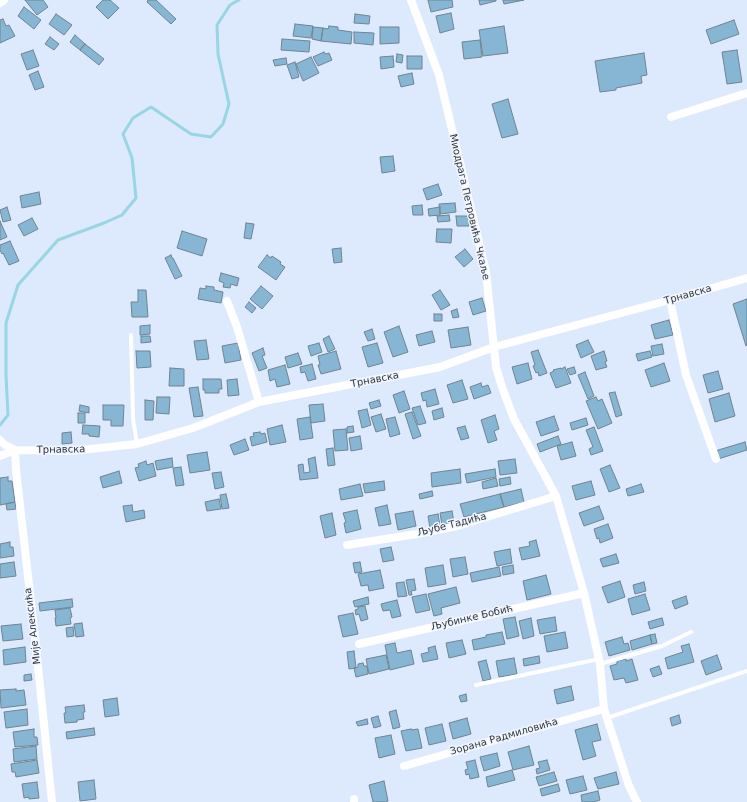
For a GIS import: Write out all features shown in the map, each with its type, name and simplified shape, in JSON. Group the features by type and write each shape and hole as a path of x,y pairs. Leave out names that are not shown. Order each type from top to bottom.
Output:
{"street":[{"path":"0,3 4,0"},
{"name":"Миодрага Петровића Чкаље","path":"411,0 439,75 486,272 496,367 514,419 556,496 584,593 599,662 604,709 629,786 637,802"},
{"path":"671,117 747,93"},
{"name":"Трнавска","path":"0,456 15,450 71,451 137,444 193,428 259,402 440,367 494,347 747,278"},
{"path":"670,300 686,375 716,460"},
{"path":"227,301 237,326 259,402"},
{"path":"0,440 5,445 15,450"},
{"name":"Мије Алексића","path":"15,450 52,802"},
{"name":"Љубе Тадића","path":"347,545 457,526 556,496"},
{"name":"Љубинке Бобић","path":"359,644 584,593"},
{"name":"Зорана Радмиловића","path":"404,766 604,709"}],"lane":[{"path":"131,335 133,418 137,444"},
{"path":"476,685 599,662 662,646 690,632"},
{"path":"607,718 747,671"}],"building":[{"path":"25,0 43,0 48,7 37,15"},
{"path":"103,0 110,0 119,8 108,19 96,7"},
{"path":"148,0 156,0 176,19 171,24 147,2"},
{"path":"428,0 452,0 453,7 431,12"},
{"path":"479,0 496,0 496,1 480,5"},
{"path":"503,0 524,0 504,4"},
{"path":"24,7 41,20 34,29 18,16"},
{"path":"451,13 454,29 440,33 436,16"},
{"path":"56,14 72,25 64,35 49,24"},
{"path":"355,14 370,16 369,24 354,23"},
{"path":"3,19 6,26 9,25 15,36 0,43 0,20"},
{"path":"734,20 739,34 711,44 706,30"},
{"path":"295,24 313,26 311,38 293,36"},
{"path":"329,26 338,27 338,30 352,32 351,44 321,41 323,28 328,29"},
{"path":"504,26 508,53 483,56 479,30"},
{"path":"313,27 323,28 321,41 312,39"},
{"path":"380,27 399,27 399,43 380,44"},
{"path":"354,32 374,33 373,45 354,43"},
{"path":"75,35 85,44 80,50 70,42"},
{"path":"50,37 59,44 54,50 45,44"},
{"path":"282,39 310,41 309,52 281,50"},
{"path":"480,40 482,57 464,59 462,42"},
{"path":"85,44 104,59 99,65 80,50"},
{"path":"33,50 39,66 27,70 21,54"},
{"path":"737,50 742,82 727,84 722,52"},
{"path":"324,52 325,54 329,53 332,60 318,66 313,57"},
{"path":"644,53 647,75 641,76 642,83 616,88 616,90 600,92 595,61"},
{"path":"397,54 403,55 402,63 396,62"},
{"path":"393,56 394,67 381,69 380,57"},
{"path":"407,56 422,56 422,69 407,69"},
{"path":"311,57 319,73 303,81 296,64"},
{"path":"286,58 287,64 275,66 273,60"},
{"path":"295,62 299,77 292,79 287,65"},
{"path":"38,71 44,87 35,90 29,75"},
{"path":"412,73 414,84 401,87 398,76"},
{"path":"508,99 518,134 502,138 492,104"},
{"path":"393,156 395,171 382,173 380,157"},
{"path":"438,184 442,195 427,200 423,189"},
{"path":"39,192 41,204 22,208 20,196"},
{"path":"455,203 456,212 440,214 439,204"},
{"path":"422,205 423,215 413,215 412,206"},
{"path":"7,207 11,220 3,222 0,210"},
{"path":"440,207 440,215 429,216 428,209"},
{"path":"449,215 450,221 438,222 437,216"},
{"path":"456,216 468,216 469,226 457,226"},
{"path":"32,218 38,229 24,236 18,225"},
{"path":"0,221 7,237 0,240"},
{"path":"246,223 254,224 251,239 244,238"},
{"path":"437,229 452,229 451,243 436,242"},
{"path":"182,231 207,239 202,256 177,248"},
{"path":"10,241 19,261 9,265 0,250 0,245"},
{"path":"341,248 342,262 334,263 332,249"},
{"path":"465,249 473,259 464,267 455,257"},
{"path":"171,255 182,276 175,279 165,258"},
{"path":"267,255 271,258 272,256 281,262 280,264 285,267 276,280 258,267"},
{"path":"221,273 239,278 237,286 231,284 230,288 223,287 224,283 219,281"},
{"path":"206,286 214,287 214,290 223,292 221,303 198,299 200,288 206,289"},
{"path":"261,286 273,296 262,309 250,299"},
{"path":"138,290 146,290 148,317 132,317 131,302 138,302"},
{"path":"440,290 450,305 441,310 432,295"},
{"path":"482,298 486,311 473,315 469,302"},
{"path":"747,299 747,345 746,346 733,304"},
{"path":"249,302 256,308 252,313 245,307"},
{"path":"457,309 459,317 453,318 451,311"},
{"path":"434,314 442,314 442,321 434,321"},
{"path":"669,320 673,335 655,339 651,325"},
{"path":"150,325 150,334 140,335 140,326"},
{"path":"399,326 408,352 393,357 384,332"},
{"path":"468,327 471,345 451,348 448,330"},
{"path":"372,329 375,339 368,341 364,332"},
{"path":"432,331 435,342 419,346 416,335"},
{"path":"141,336 150,336 151,342 141,343"},
{"path":"329,336 335,349 328,352 323,339"},
{"path":"206,340 209,359 197,360 194,341"},
{"path":"588,340 594,352 581,358 576,345"},
{"path":"238,343 241,360 225,363 222,346"},
{"path":"319,343 322,352 311,356 308,346"},
{"path":"377,343 383,363 368,367 362,347"},
{"path":"662,344 664,354 653,356 651,346"},
{"path":"263,348 265,355 262,356 267,368 259,371 252,353"},
{"path":"538,350 547,373 539,376 538,372 536,373 533,366 535,365 531,352"},
{"path":"136,351 150,351 151,367 137,368"},
{"path":"336,351 341,369 321,374 318,365 320,365 318,356"},
{"path":"604,351 607,367 596,370 591,356"},
{"path":"650,351 652,357 638,361 636,354"},
{"path":"298,353 302,364 288,368 285,357"},
{"path":"528,363 532,379 517,384 512,367"},
{"path":"664,363 670,381 651,387 645,370"},
{"path":"312,364 316,379 308,381 305,372 301,373 300,367"},
{"path":"285,365 290,384 277,387 275,379 270,381 268,370"},
{"path":"565,367 571,383 556,388 550,373 554,371 553,370"},
{"path":"574,367 576,373 570,375 567,369"},
{"path":"170,368 184,369 184,386 169,386"},
{"path":"718,371 723,389 708,393 703,375"},
{"path":"585,372 594,396 588,399 578,375"},
{"path":"203,379 221,379 222,389 219,389 219,393 205,393 205,390 203,390"},
{"path":"237,379 239,395 228,396 227,380"},
{"path":"462,380 468,399 453,403 447,385"},
{"path":"481,383 482,387 488,385 491,393 474,399 470,387"},
{"path":"198,387 203,416 194,417 189,388"},
{"path":"435,389 439,404 427,407 426,400 423,401 421,393"},
{"path":"404,391 410,409 399,413 393,395"},
{"path":"615,392 622,415 616,417 609,393"},
{"path":"729,393 735,416 715,422 709,399"},
{"path":"157,397 170,397 169,414 156,413"},
{"path":"596,397 598,401 602,399 612,423 598,429 586,401"},
{"path":"145,400 154,401 153,420 145,420"},
{"path":"379,400 381,406 371,409 369,403"},
{"path":"323,404 325,421 311,423 309,405"},
{"path":"80,405 89,407 89,413 79,411"},
{"path":"103,405 124,405 123,426 111,426 111,420 103,420"},
{"path":"420,406 426,423 418,425 412,408"},
{"path":"442,408 444,417 434,420 432,411"},
{"path":"367,409 371,425 362,428 358,411"},
{"path":"412,412 421,436 413,439 405,414"},
{"path":"78,413 85,413 85,423 78,423"},
{"path":"381,414 386,429 376,432 371,417"},
{"path":"495,415 499,429 494,431 497,440 488,443 481,420"},
{"path":"554,416 559,430 541,436 536,422"},
{"path":"310,417 313,438 300,440 297,419"},
{"path":"395,417 400,434 390,437 386,419"},
{"path":"586,418 588,425 572,430 570,423"},
{"path":"83,425 100,426 99,437 89,436 89,434 82,434"},
{"path":"282,425 286,442 270,445 267,429"},
{"path":"353,426 354,432 347,433 347,427"},
{"path":"465,426 469,438 461,440 457,428"},
{"path":"594,427 603,451 591,455 589,449 593,447 586,430"},
{"path":"346,429 348,450 335,451 333,430"},
{"path":"71,432 72,443 62,444 62,433"},
{"path":"260,432 261,434 265,433 267,442 252,446 250,437 254,436 253,433"},
{"path":"360,436 362,449 351,451 349,438"},
{"path":"558,436 561,444 540,452 537,444"},
{"path":"245,439 249,450 234,455 230,445"},
{"path":"572,442 576,456 561,460 557,446"},
{"path":"745,442 747,450 718,459 715,451"},
{"path":"333,448 335,465 328,466 326,449"},
{"path":"207,452 210,470 190,473 187,455"},
{"path":"315,457 318,478 300,480 298,465 303,464 304,473 310,472 308,459"},
{"path":"172,458 173,467 157,470 155,461"},
{"path":"515,459 517,473 500,475 498,461"},
{"path":"146,461 147,465 153,463 156,476 139,481 135,468 139,467 138,464"},
{"path":"610,465 620,488 609,492 600,469"},
{"path":"181,467 184,485 176,486 173,468"},
{"path":"460,469 461,483 432,487 431,473"},
{"path":"495,469 496,477 467,483 465,474"},
{"path":"119,471 122,483 103,488 100,477"},
{"path":"221,472 224,487 215,489 212,473"},
{"path":"8,477 8,481 12,481 15,502 0,505 0,478"},
{"path":"510,477 511,484 500,486 499,479"},
{"path":"496,478 498,486 483,489 482,482"},
{"path":"384,481 385,490 365,493 363,484"},
{"path":"591,481 595,495 576,500 572,486"},
{"path":"360,484 363,496 341,500 339,489"},
{"path":"641,484 644,492 628,496 626,489"},
{"path":"521,489 524,502 504,507 500,494"},
{"path":"432,491 433,496 420,499 419,494"},
{"path":"226,494 229,508 222,509 220,495"},
{"path":"500,494 504,507 464,517 460,504"},
{"path":"219,499 221,509 207,511 205,502"},
{"path":"15,502 16,509 7,510 6,504"},
{"path":"132,505 133,512 144,510 145,518 126,522 123,506"},
{"path":"387,505 391,524 379,526 375,508"},
{"path":"599,506 604,519 584,526 579,513"},
{"path":"357,510 361,529 346,533 344,523 346,522 343,513"},
{"path":"413,511 416,526 398,530 395,514"},
{"path":"452,511 454,522 442,525 440,513"},
{"path":"332,513 336,535 325,538 320,516"},
{"path":"438,514 440,526 430,528 428,516"},
{"path":"608,524 613,538 600,543 594,529"},
{"path":"536,540 540,556 522,560 519,548 530,546 529,542"},
{"path":"10,542 10,547 13,547 14,556 0,558 0,544"},
{"path":"391,547 394,560 383,562 380,549"},
{"path":"510,549 512,563 497,566 494,552"},
{"path":"616,554 619,563 603,567 600,559"},
{"path":"465,557 468,574 453,577 450,559"},
{"path":"14,562 16,576 0,578 0,564"},
{"path":"360,562 362,572 355,573 353,563"},
{"path":"443,565 446,584 428,587 425,568"},
{"path":"513,565 514,573 503,575 502,567"},
{"path":"499,567 501,576 472,582 470,573"},
{"path":"380,570 384,588 369,591 368,585 361,586 358,574"},
{"path":"546,575 551,594 527,600 523,581"},
{"path":"414,579 416,590 411,591 412,595 409,595 406,580"},
{"path":"620,581 625,597 608,603 602,587"},
{"path":"404,582 407,596 398,597 396,583"},
{"path":"644,582 646,591 635,594 633,585"},
{"path":"456,587 460,603 441,608 442,614 434,616 428,594"},
{"path":"426,594 430,610 416,613 412,597"},
{"path":"645,594 650,610 632,615 628,599"},
{"path":"686,596 688,604 675,609 672,601"},
{"path":"368,597 369,604 355,607 353,601"},
{"path":"72,599 73,607 40,611 39,603"},
{"path":"397,600 401,616 392,618 390,610 383,611 381,604"},
{"path":"365,606 368,619 361,621 359,614 356,615 355,610 358,609 358,607"},
{"path":"70,608 72,617 70,618 71,624 56,626 55,610"},
{"path":"353,613 358,634 343,637 338,616"},
{"path":"515,617 519,636 507,639 503,619"},
{"path":"555,617 557,631 540,634 537,620"},
{"path":"531,618 534,636 523,639 519,621"},
{"path":"662,618 664,625 650,629 648,622"},
{"path":"82,623 84,636 76,637 74,624"},
{"path":"21,624 23,639 3,641 1,626"},
{"path":"73,627 74,636 67,637 66,628"},
{"path":"502,632 505,644 474,650 472,640 486,637 486,635"},
{"path":"565,632 568,648 547,652 544,636"},
{"path":"655,634 657,643 652,644 650,635"},
{"path":"650,635 652,644 632,650 630,641"},
{"path":"622,637 624,644 628,643 630,650 609,656 605,642"},
{"path":"462,640 466,654 449,658 446,643"},
{"path":"395,643 397,653 411,650 414,664 390,670 385,645"},
{"path":"689,644 694,662 668,669 665,658 683,652 681,646"},
{"path":"435,646 438,659 423,662 421,654 429,652 428,648"},
{"path":"25,647 26,662 4,665 3,650"},
{"path":"354,651 356,668 349,669 347,652"},
{"path":"386,655 389,669 369,674 366,659"},
{"path":"717,655 722,669 706,675 701,661"},
{"path":"539,656 540,663 524,666 523,659"},
{"path":"514,658 517,674 499,677 496,661"},
{"path":"626,659 626,661 632,659 638,680 626,683 624,678 614,680 610,666 617,664 617,661"},
{"path":"486,660 491,679 483,681 478,662"},
{"path":"363,663 364,666 367,666 368,674 356,677 354,668 358,667 358,664"},
{"path":"659,666 662,674 653,677 650,669"},
{"path":"31,674 32,680 24,681 24,675"},
{"path":"571,686 574,700 557,704 554,690"},
{"path":"16,689 16,691 24,690 26,705 1,708 0,690"},
{"path":"466,694 467,701 461,702 459,696"},
{"path":"117,698 119,715 105,717 103,700"},
{"path":"84,705 84,719 77,720 77,722 65,723 65,707"},
{"path":"27,709 28,725 6,728 4,712"},
{"path":"396,710 400,727 393,729 389,712"},
{"path":"679,715 681,723 672,726 670,718"},
{"path":"378,716 381,726 374,728 371,718"},
{"path":"467,718 471,734 453,739 449,723"},
{"path":"367,719 368,724 358,726 356,722"},
{"path":"442,724 446,741 429,745 425,728"},
{"path":"597,724 601,740 592,742 596,756 583,760 575,730"},
{"path":"94,728 95,735 67,739 66,732"},
{"path":"34,729 34,737 37,737 38,745 15,747 13,732"},
{"path":"418,729 422,748 406,751 401,731"},
{"path":"391,735 395,754 379,758 375,738"},
{"path":"36,746 37,759 14,762 13,749"},
{"path":"529,746 534,765 513,770 508,752"},
{"path":"497,753 500,766 484,771 480,757"},
{"path":"37,760 39,773 16,777 15,772 12,772 11,764"},
{"path":"475,760 479,777 470,779 469,774 466,775 465,770 468,769 466,762"},
{"path":"547,760 550,770 537,774 536,769 540,768 538,762"},
{"path":"512,770 515,780 488,787 486,777"},
{"path":"554,772 557,781 539,786 536,777"},
{"path":"616,772 619,784 598,789 594,778"},
{"path":"583,776 587,790 570,794 566,780"},
{"path":"94,780 96,799 80,801 78,782"},
{"path":"384,781 388,801 373,802 369,785"},
{"path":"37,782 39,798 24,798 22,784"},
{"path":"558,784 560,791 542,796 540,789"},
{"path":"598,791 600,800 593,802 582,802 581,795"}],"waterway":[{"path":"0,425 8,415 6,323 18,285 58,240 122,215 136,198 132,158 123,134 133,118 151,107 191,134 211,137 223,124 229,104 218,54 217,25 230,5 239,0"}]}
